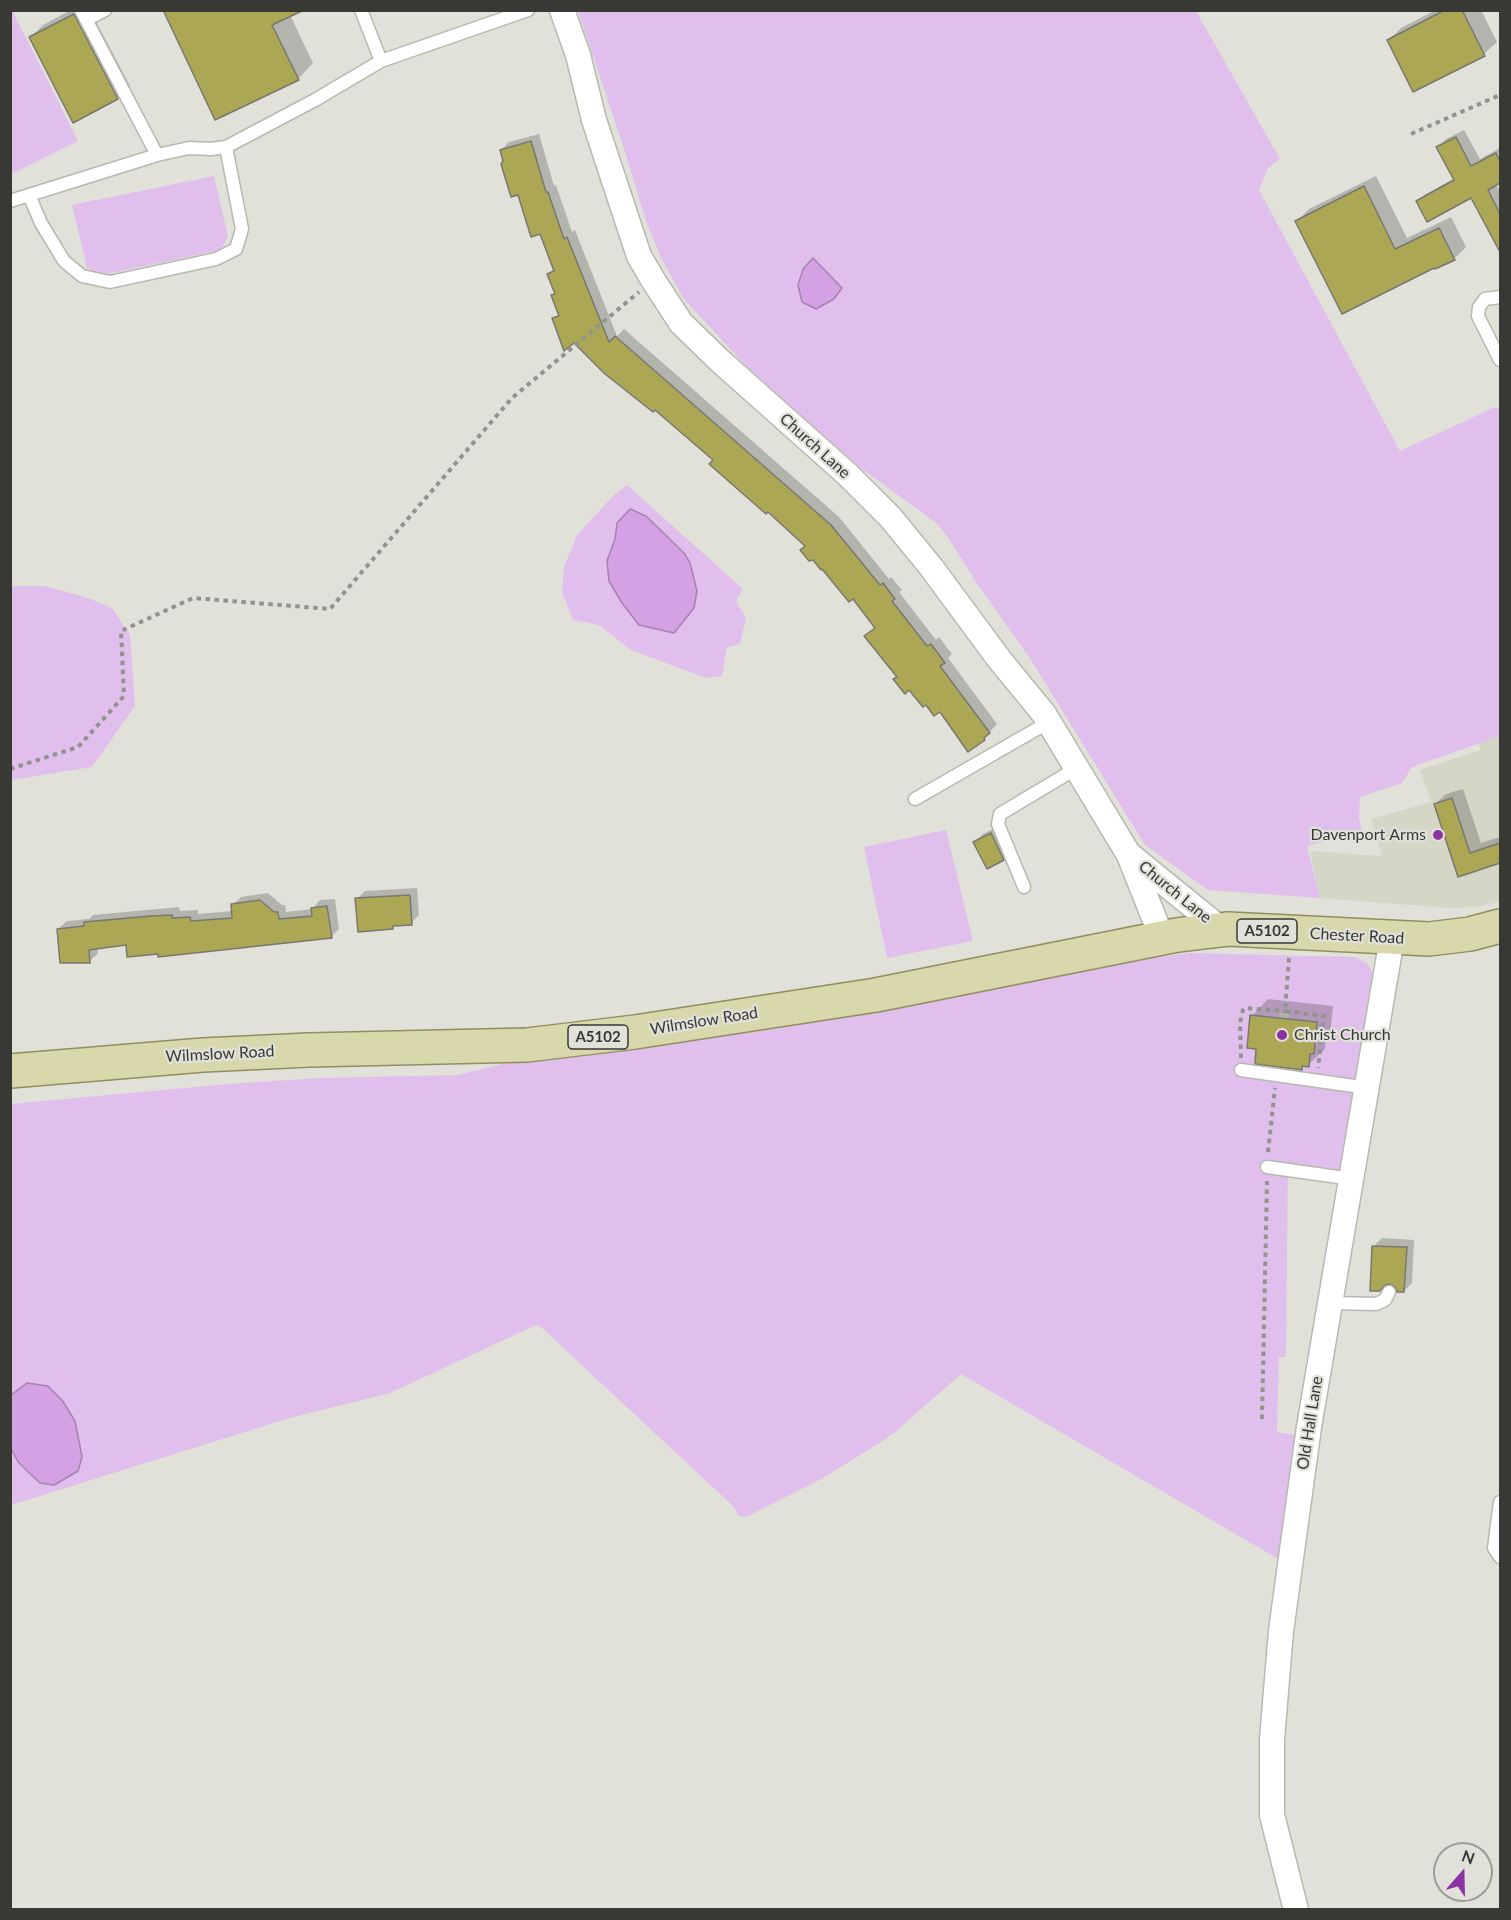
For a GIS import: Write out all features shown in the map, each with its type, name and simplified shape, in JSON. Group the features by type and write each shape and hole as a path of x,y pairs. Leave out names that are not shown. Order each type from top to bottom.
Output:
{"main road":[{"name":"Chester Road","path":"1169,936 1222,930 1429,939 1470,934 1500,926"},
{"name":"Wilmslow Road","path":"10,1071 172,1057 309,1050 538,1044 635,1032 876,995 1169,936"}],"street":[{"name":"Church Lane","path":"562,10 578,55 594,120 639,256 653,280 681,322 711,353 847,474 891,519 931,567 1049,722 1129,855 1169,936"},
{"name":"Church Lane","path":"1129,855 1222,930"},
{"name":"Old Hall Lane","path":"1296,1910 1272,1815 1272,1739 1288,1571 1330,1303 1390,950 1388,938"}],"lane":[{"path":"105,10 83,15 157,155"},
{"path":"361,10 381,61"},
{"path":"10,201 157,155 189,148 226,147 315,100 381,61 528,10"},
{"path":"29,195 41,223 64,261 82,276 110,282 216,259 236,249 242,229 226,147"},
{"path":"1500,297 1485,299 1479,307 1478,316 1500,360"},
{"path":"915,799 1049,722"},
{"path":"1024,887 998,824 1000,814 1077,768"},
{"path":"1241,1070 1368,1088"},
{"path":"1267,1167 1352,1179"},
{"path":"1330,1303 1376,1304 1385,1300 1389,1292"},
{"path":"1500,1502 1494,1548 1500,1557"}],"path":[{"path":"1411,134 1500,95"},
{"path":"10,769 78,747 124,696 121,632 193,598 330,609 512,398 653,280"},
{"path":"1285,1012 1290,933"},
{"path":"1241,1070 1240,1023 1245,1008 1324,1016 1317,1081"},
{"path":"1262,1419 1267,1167 1277,1075"}],"shaded area":[{"path":"12,10 78,141 11,174 10,11"},
{"path":"578,11 1196,11 1280,159 1268,168 1259,190 1400,451 1495,407 1500,409 1500,736 1412,767 1402,783 1360,797 1359,818 1362,831 1307,846 1320,898 1208,890 1145,845 1031,660 947,536 936,523 861,468 802,417 745,365 684,299 662,260 646,221"},
{"path":"214,176 228,236 221,250 101,275 87,268 72,205"},
{"path":"813,258 842,288 834,299 816,309 802,302 798,285 803,269"},
{"path":"627,485 743,589 736,601 746,618 740,644 727,647 722,676 706,678 631,650 599,625 573,620 562,592 564,567 577,535 614,495"},
{"path":"630,509 646,516 684,553 690,563 697,591 694,608 674,633 639,625 609,581 607,561 615,539 617,523"},
{"path":"11,586 45,586 88,598 112,608 130,635 135,706 92,767 11,780"},
{"name":"Davenport Arms","path":"1500,736 1500,902 1474,907 1449,908 1320,898 1310,851 1382,856 1371,819 1431,802 1420,770 1481,750 1479,743"},
{"path":"946,830 973,941 887,958 864,847"},
{"path":"1191,953 1355,957 1367,963 1376,978 1344,1171 1288,1164 1286,1357 1279,1357 1277,1432 1296,1435 1280,1560 961,1374 894,1433 873,1447 823,1478 746,1517 739,1516 733,1506 542,1328 536,1325 390,1393 293,1417 11,1505 10,1104 319,1078 457,1075 512,1062 864,1008 1156,957","holes":["1280,1013 1289,1014 1289,1019 1317,1023 1314,1054 1310,1054 1309,1067 1302,1066 1302,1071 1255,1066 1256,1049 1247,1048 1250,1015 1279,1018"]},
{"path":"27,1383 48,1386 62,1400 75,1421 82,1457 78,1471 54,1485 40,1483 19,1463 11,1449 11,1395"}],"building":[{"path":"163,10 304,10 272,25 299,80 215,120"},
{"path":"1445,10 1462,10 1485,56 1413,92 1387,40"},
{"path":"74,14 118,99 73,123 29,37"},
{"path":"1456,137 1471,166 1496,153 1500,162 1500,183 1488,190 1500,214 1500,252 1471,198 1427,222 1416,201 1454,180 1436,147"},
{"path":"531,141 546,192 548,192 564,239 567,237 609,342 615,336 831,525 880,585 883,583 895,599 892,601 927,646 931,644 945,663 940,666 990,733 984,738 985,740 968,752 940,712 934,716 926,705 923,707 909,690 905,694 893,679 897,677 864,636 875,628 853,599 849,602 822,569 813,560 809,561 800,550 805,546 768,512 766,514 709,464 713,460 655,410 653,412 605,374 574,343 564,351 552,318 559,316 551,295 555,294 547,274 554,271 540,234 531,237 518,195 511,197 501,164 503,161 500,150"},
{"path":"1364,186 1395,249 1439,228 1455,260 1434,268 1342,314 1295,221"},
{"path":"1452,798 1470,853 1500,843 1500,863 1458,877 1434,804"},
{"path":"991,833 1004,860 987,869 973,842"},
{"path":"410,895 412,925 358,932 355,898"},
{"path":"260,900 274,912 278,912 279,919 312,916 311,908 327,906 332,938 158,957 158,954 127,957 126,945 89,950 90,963 60,963 57,929 84,926 84,922 151,916 190,917 191,921 232,918 231,904"},
{"name":"Christ Church","path":"1250,1015 1317,1022 1314,1054 1310,1054 1309,1067 1302,1066 1302,1070 1255,1064 1256,1049 1247,1048"},
{"path":"1372,1246 1407,1247 1404,1292 1397,1292 1395,1287 1389,1284 1380,1291 1370,1291"}],"place":[{"name":"Davenport Arms","path":"1438,835"},
{"name":"Christ Church","path":"1282,1035"}]}
